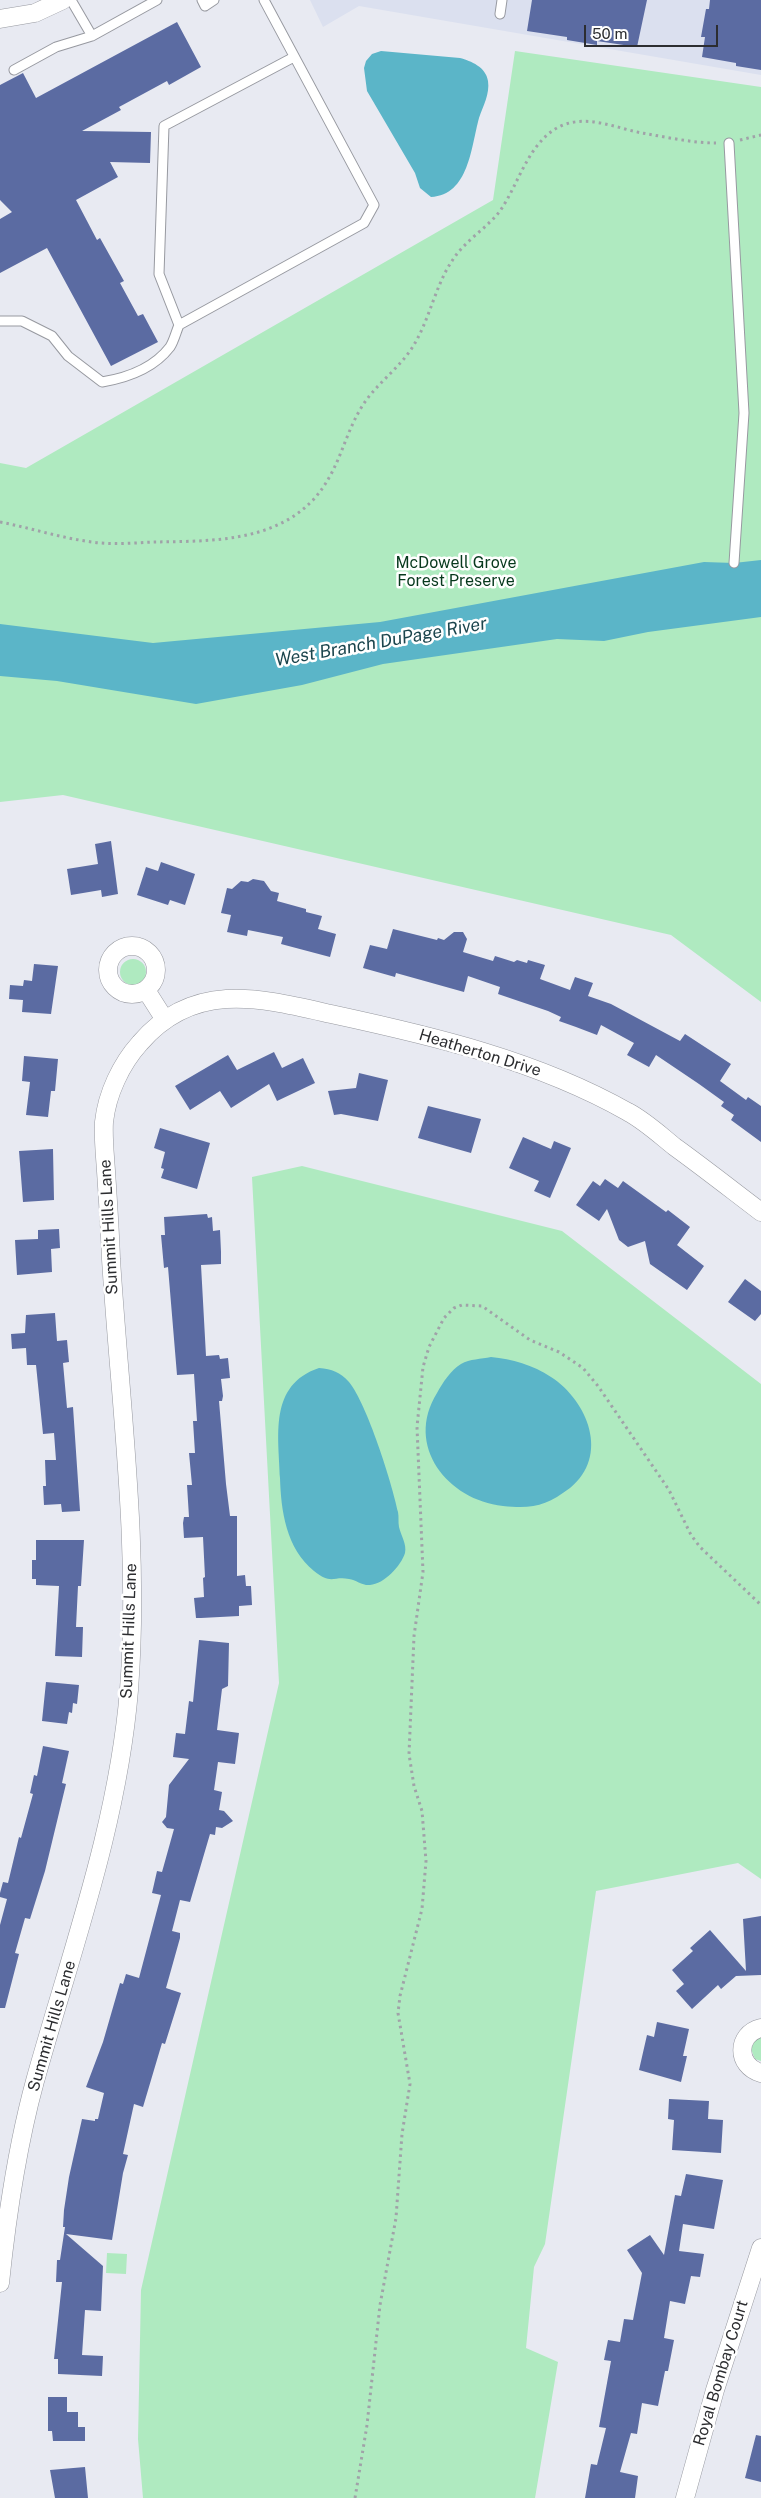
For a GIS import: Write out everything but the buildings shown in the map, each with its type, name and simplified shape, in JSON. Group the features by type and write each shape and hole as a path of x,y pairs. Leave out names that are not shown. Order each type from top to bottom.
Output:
{"street":[{"path":"2,16 36,13 63,0"},
{"path":"146,990 165,1020"},
{"name":"Heatherton Drive","path":"165,1020 194,1005 226,998 260,998 424,1034 527,1066 582,1088 633,1115 761,1212"},
{"name":"Summit Hills Lane","path":"0,2283 5,2232 22,2135 107,1828 119,1768 127,1706 132,1641 131,1533 114,1302 104,1123 113,1088 124,1065 140,1042 165,1020"},
{"path":"761,2028 750,2033 742,2046 744,2061 749,2067 761,2073"},
{"name":"Royal Bombay Court","path":"685,2498 722,2364 761,2248"}],"lane":[{"path":"71,0 92,36"},
{"path":"14,70 56,47 92,36 157,0"},
{"path":"202,0 205,6 214,0"},
{"path":"0,321 22,321 52,336 68,356 102,382 122,378 154,362 171,346 179,325 364,223 374,206 264,0"},
{"path":"500,14 502,0"},
{"path":"179,325 159,274 164,126 294,57"},
{"path":"729,143 744,413 734,563"}],"path":[{"path":"0,522 77,540 114,544 209,541 254,534 275,526 312,500 328,480 340,459 360,409 375,387 409,352 424,328 443,277 454,257 492,221 506,201 531,155 545,138 562,125 583,120 706,143 729,143 761,135"},
{"path":"355,2498 367,2425 380,2305 396,2218 402,2134 410,2084 399,2031 398,2013 400,1996 422,1909 426,1861 422,1811 414,1786 409,1754 414,1636 424,1572 417,1427 423,1367 429,1347 444,1318 462,1304 482,1306 530,1340 559,1352 583,1368 598,1386 664,1483 691,1536 700,1547 761,1605"}],"shaded area":[{"path":"310,0 761,0 761,75 359,6 323,27"}],"green space":[{"name":"McDowell Grove Forest Preserve","path":"515,51 761,87 761,1002 671,935 63,795 0,802 0,463 26,468 493,200"},
{"path":"133,959 142,963 146,972 142,981 133,985 124,981 120,972 124,963"},
{"path":"302,1166 562,1231 761,1384 761,1879 738,1863 596,1891 545,2244 534,2267 526,2348 558,2362 535,2498 143,2498 138,2439 141,2290 279,1683 252,1177"},
{"path":"761,2037 761,2061 755,2059 751,2049 755,2040"},
{"path":"107,2253 127,2254 126,2274 106,2273"}],"water":[{"path":"381,51 460,58 477,65 487,76 487,95 466,168 461,179 444,194 431,197 420,188 415,173 367,91 364,68 366,61 372,54"},
{"name":"West Branch DuPage River","path":"761,560 761,617 648,632 604,641 557,639 383,664 302,685 196,704 57,681 0,676 0,624 153,643 380,622 704,562 734,563"},
{"path":"491,1357 522,1363 551,1377 564,1387 584,1414 591,1445 589,1461 582,1475 570,1488 554,1499 539,1505 523,1507 503,1506 483,1502 465,1493 449,1482 437,1467 429,1450 426,1432 428,1413 445,1381 464,1362"},
{"path":"319,1368 339,1373 349,1382 356,1393 378,1444 395,1499 405,1553 391,1574 375,1584 367,1585 344,1578 324,1578 305,1562 291,1540 287,1528 282,1503 278,1446 280,1414 284,1399 291,1387 303,1376"}]}
